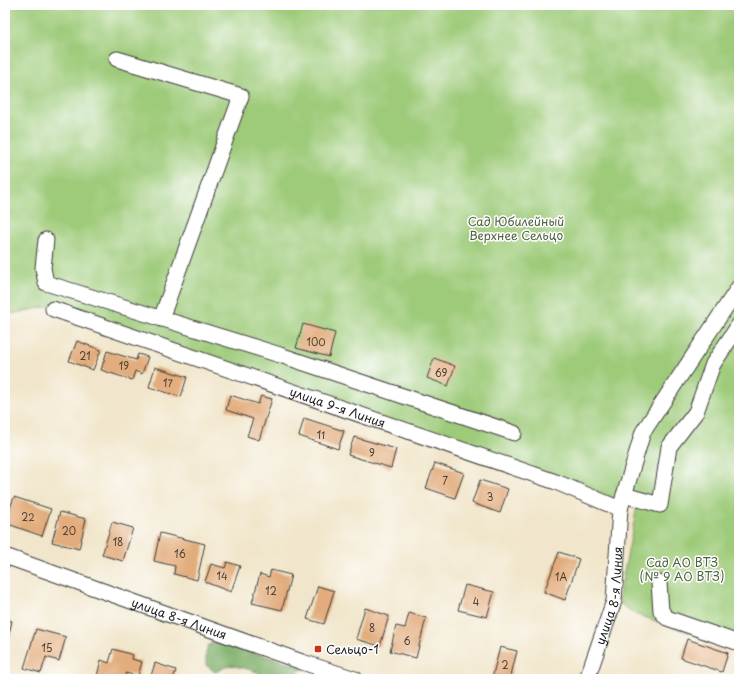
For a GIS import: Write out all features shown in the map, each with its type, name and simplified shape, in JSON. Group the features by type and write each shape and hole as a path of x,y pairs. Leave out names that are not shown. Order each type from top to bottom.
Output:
{"street":[{"path":"117,59 241,96 161,319"},
{"path":"46,240 43,268 46,283 280,355 514,433"},
{"name":"улица 8-я Линия","path":"587,679 614,601 622,502 644,432 739,287"},
{"name":"улица 9-я Линия","path":"53,309 556,482 622,502 660,505 669,447 696,412 712,364 739,325"},
{"name":"улица 8-я Линия","path":"5,556 347,678"},
{"path":"659,583 661,611 667,618 739,643"}],"green space":[{"name":"Сад Юбилейный Верхнее Сельцо","path":"5,5 739,5 739,649 635,614 618,602 637,507 55,305 5,315"},
{"path":"217,642 306,668 297,672 302,679 270,679 252,670 230,665 215,672 206,665 206,653 208,645"}],"building":[{"path":"303,324 335,333 329,357 296,348"},
{"path":"77,341 101,350 93,370 69,361"},
{"path":"107,351 136,360 138,354 148,357 142,374 135,371 132,380 101,370"},
{"path":"434,358 455,366 448,386 427,378"},
{"path":"155,367 187,377 181,397 149,387"},
{"path":"230,395 258,404 261,396 272,399 259,440 247,436 253,419 226,410"},
{"path":"304,418 344,431 338,449 299,436"},
{"path":"354,437 396,449 391,468 348,455"},
{"path":"435,463 464,473 455,498 426,488"},
{"path":"480,480 508,489 500,513 472,503"},
{"path":"14,497 51,509 42,536 5,523"},
{"path":"60,512 86,519 79,549 52,542"},
{"path":"112,522 133,528 123,561 102,555"},
{"path":"160,533 205,544 197,580 174,574 175,566 154,561"},
{"path":"559,552 579,559 565,600 544,592"},
{"path":"227,562 240,566 231,592 205,582 211,564 225,568"},
{"path":"271,570 291,575 282,610 252,603 260,574 269,577"},
{"path":"465,585 494,592 487,617 458,610"},
{"path":"318,586 334,591 324,624 307,619"},
{"path":"365,608 389,616 380,646 356,639"},
{"path":"409,613 426,618 416,658 390,651 396,626 405,628"},
{"path":"5,620 12,621 6,648 5,648"},
{"path":"36,629 66,637 59,661 46,657 41,673 24,668"},
{"path":"687,639 728,653 722,672 681,658"},
{"path":"500,647 517,651 510,679 492,678"},
{"path":"113,649 133,655 132,659 142,662 138,676 126,673 125,679 108,679 97,676 101,660 109,663"},
{"path":"155,663 176,670 173,679 150,679"}],"place":[{"name":"Сельцо-1","path":"318,649"}],"park label":[{"name":"Сад АО ВТЗ (№ 9 АО ВТЗ)","path":"682,569"}]}
